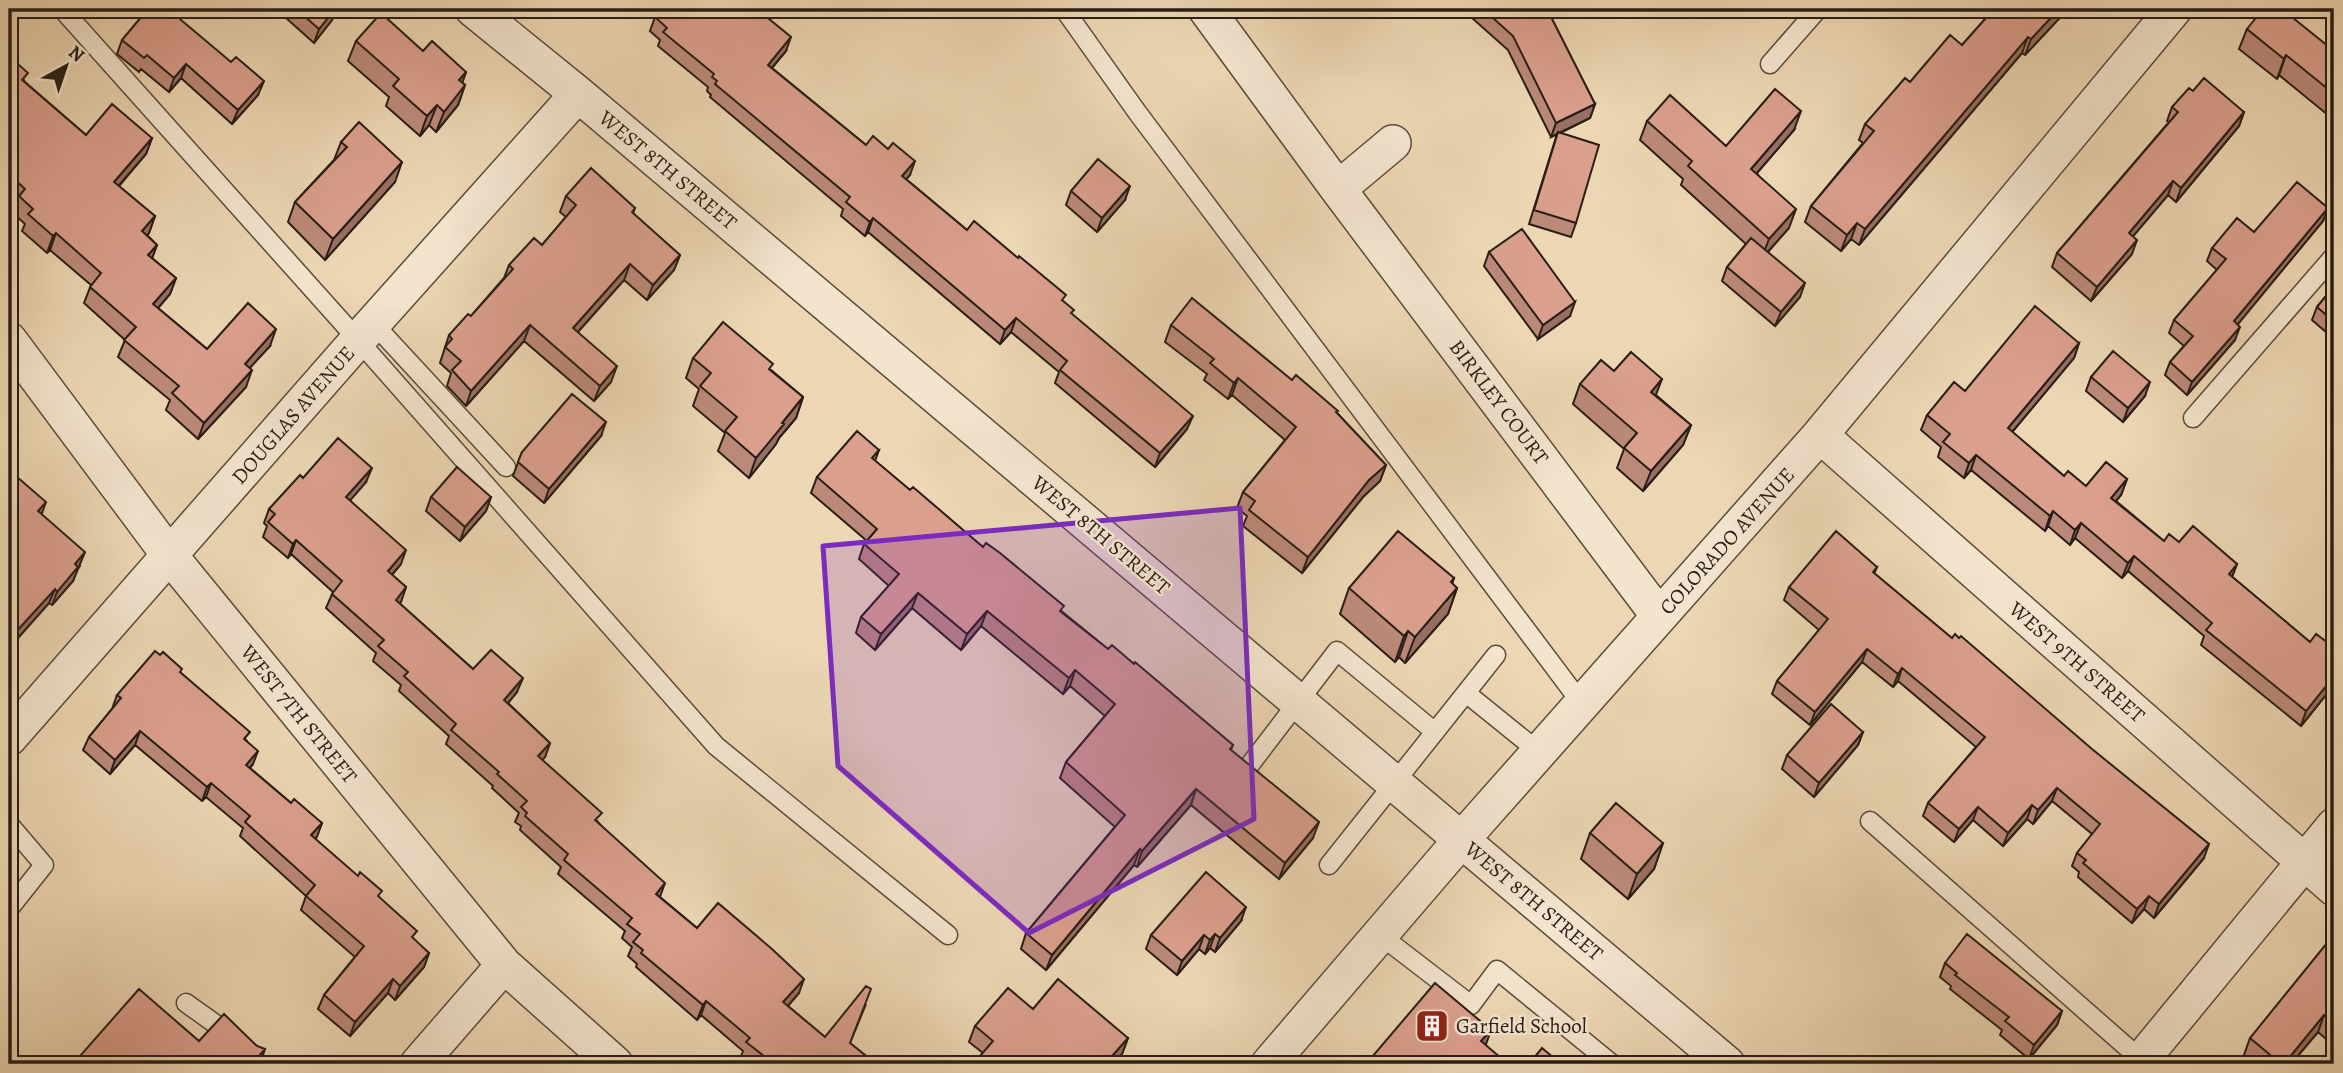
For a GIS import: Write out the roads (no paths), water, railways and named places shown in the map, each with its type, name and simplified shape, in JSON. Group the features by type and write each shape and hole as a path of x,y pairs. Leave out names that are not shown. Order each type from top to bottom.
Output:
{"street":[{"name":"WEST 8TH STREET","path":"473,9 578,94 1462,839 1718,1061"},
{"name":"BIRKLEY COURT","path":"1206,9 1338,189 1660,616"},
{"name":"COLORADO AVENUE","path":"1269,1064 1462,839 1820,435 2174,9"},
{"name":"DOUGLAS AVENUE","path":"9,738 578,94"},
{"path":"1338,189 1393,143"},
{"name":"WEST 7TH STREET","path":"9,340 170,556 504,965 615,1064"},
{"name":"WEST 9TH STREET","path":"1820,435 2334,888"},
{"path":"2142,1063 2334,826"},
{"path":"418,1064 504,965"}],"lane":[{"path":"62,9 366,331 506,467"},
{"path":"1064,9 1146,123 1582,704"},
{"path":"1770,64 1818,9"},
{"path":"2193,418 2334,256"},
{"path":"366,331 716,746 947,935"},
{"path":"1249,766 1337,651 1435,732"},
{"path":"1329,865 1496,655"},
{"path":"1466,693 1539,752"},
{"path":"1870,821 2142,1063"},
{"path":"9,824 44,865 9,909"},
{"path":"1380,935 1471,1005 1497,970 1612,1064"},
{"path":"186,1003 221,1028 256,1064"}],"place":[{"name":"Garfield School","path":"1432,1026"}]}
